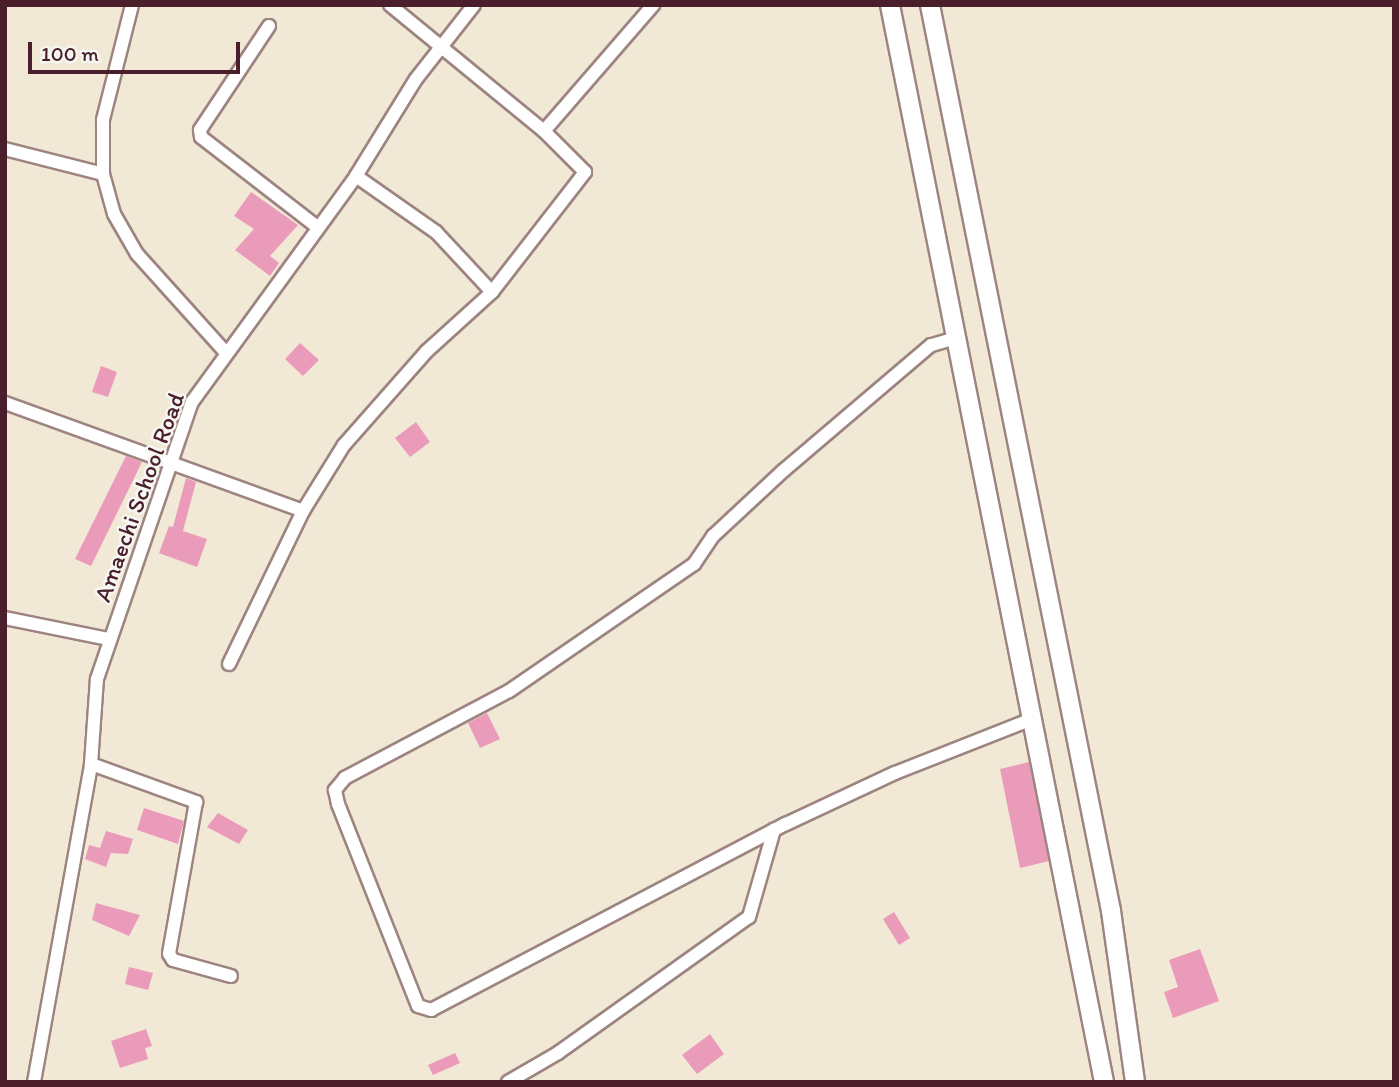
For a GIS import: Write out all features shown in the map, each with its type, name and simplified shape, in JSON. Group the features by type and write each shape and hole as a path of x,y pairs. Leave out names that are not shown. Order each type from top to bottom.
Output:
{"main road":[{"path":"890,5 1104,1082"},
{"path":"930,5 1111,911 1135,1082"}],"street":[{"path":"132,5 103,120 103,174 114,214 138,254 226,353"},
{"path":"229,664 303,511 344,445 427,351 492,292 585,172 544,131 390,5"},
{"name":"Amaechi School Road","path":"34,1082 91,764 97,679 108,639 192,402 316,226 356,176 416,79 474,5"},
{"path":"544,131 653,5"},
{"path":"269,26 200,130 201,137 316,226"},
{"path":"5,149 103,174"},
{"path":"356,176 436,232 492,292"},
{"path":"956,338 931,345 785,470 713,536 694,564 509,691 360,769 335,790 418,1006 431,1010 774,830 895,773 1032,719"},
{"path":"5,403 303,511"},
{"path":"5,618 108,639"},
{"path":"91,764 196,802 169,954 173,960 231,975"},
{"path":"508,1082 558,1053 749,917 774,830"}],"building":[{"path":"251,192 298,225 270,256 279,263 270,276 235,250 254,229 234,216"},
{"path":"300,343 319,360 303,376 285,359"},
{"path":"101,366 117,372 108,397 92,392"},
{"path":"416,422 430,442 410,457 395,438"},
{"path":"126,456 142,462 91,566 75,559"},
{"path":"186,478 196,482 183,531 207,539 197,567 159,553 169,526 173,527"},
{"path":"487,713 500,739 480,748 468,723"},
{"path":"1029,762 1049,861 1020,868 1000,769"},
{"path":"144,808 184,821 178,844 137,830"},
{"path":"218,813 248,830 239,844 207,827"},
{"path":"106,831 133,839 128,854 111,853 106,867 85,859 89,845 100,848"},
{"path":"96,903 140,915 129,936 92,920"},
{"path":"894,912 910,938 899,945 883,919"},
{"path":"1200,949 1219,1001 1173,1018 1164,992 1178,987 1169,960"},
{"path":"129,967 153,973 148,990 125,984"},
{"path":"146,1029 152,1046 145,1048 148,1059 120,1068 111,1041"},
{"path":"710,1034 724,1054 697,1074 682,1055"},
{"path":"455,1053 460,1063 433,1075 428,1065"}]}
